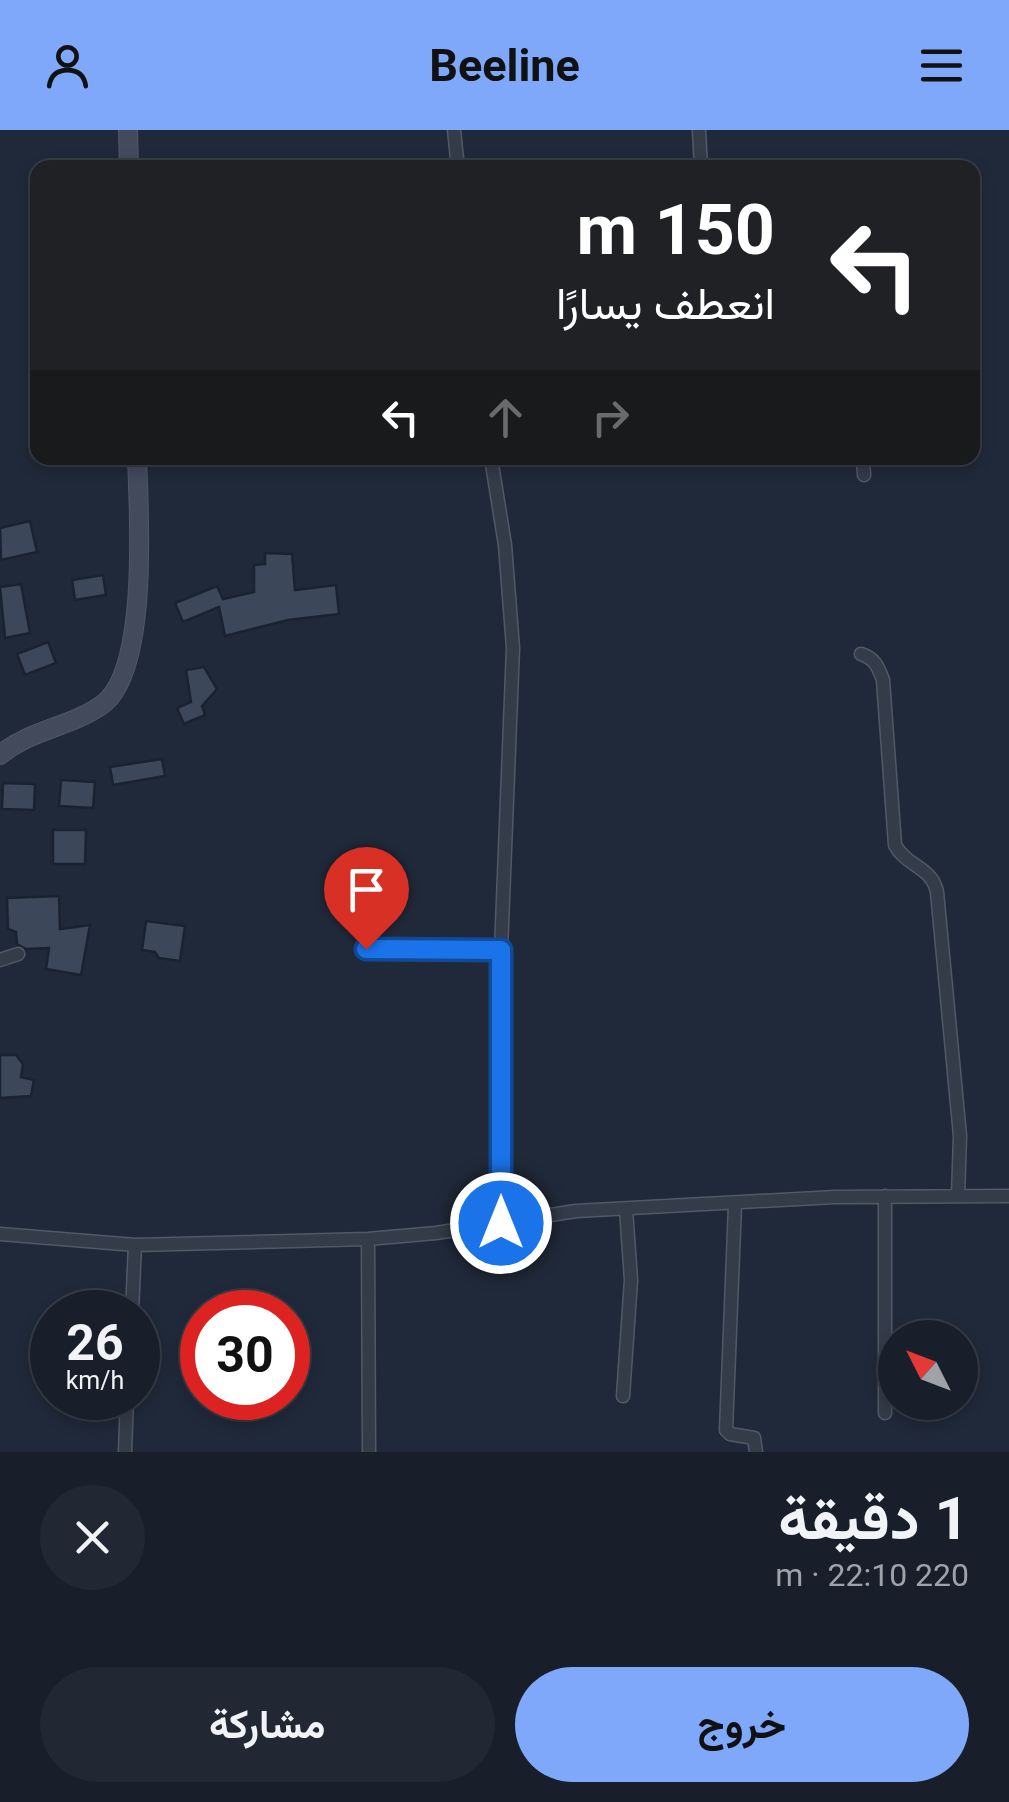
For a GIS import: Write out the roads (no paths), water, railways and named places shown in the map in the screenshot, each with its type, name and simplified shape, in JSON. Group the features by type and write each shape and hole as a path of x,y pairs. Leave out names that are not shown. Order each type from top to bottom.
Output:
{"street":[{"path":"128,130 129,160"},
{"path":"454,130 457,160"},
{"path":"699,130 701,160"},
{"path":"0,754 30,735 92,712 109,700 120,685 134,640 137,465"},
{"path":"493,465 505,545 513,648 501,950 501,1223"},
{"path":"863,465 864,475"},
{"path":"861,654 878,666 883,680 896,845 902,856 931,876 937,892 960,1136 958,1196"},
{"path":"366,949 501,950"},
{"path":"0,960 18,954"},
{"path":"0,1234 135,1245 368,1239 576,1211 886,1196 1009,1196"},
{"path":"885,1320 886,1196"},
{"path":"734,1204 734,1304 726,1430 754,1438 756,1452"},
{"path":"623,1396 632,1280 626,1209"},
{"path":"368,1239 369,1452"},
{"path":"133,1290 135,1245"},
{"path":"124,1452 126,1420"}]}
